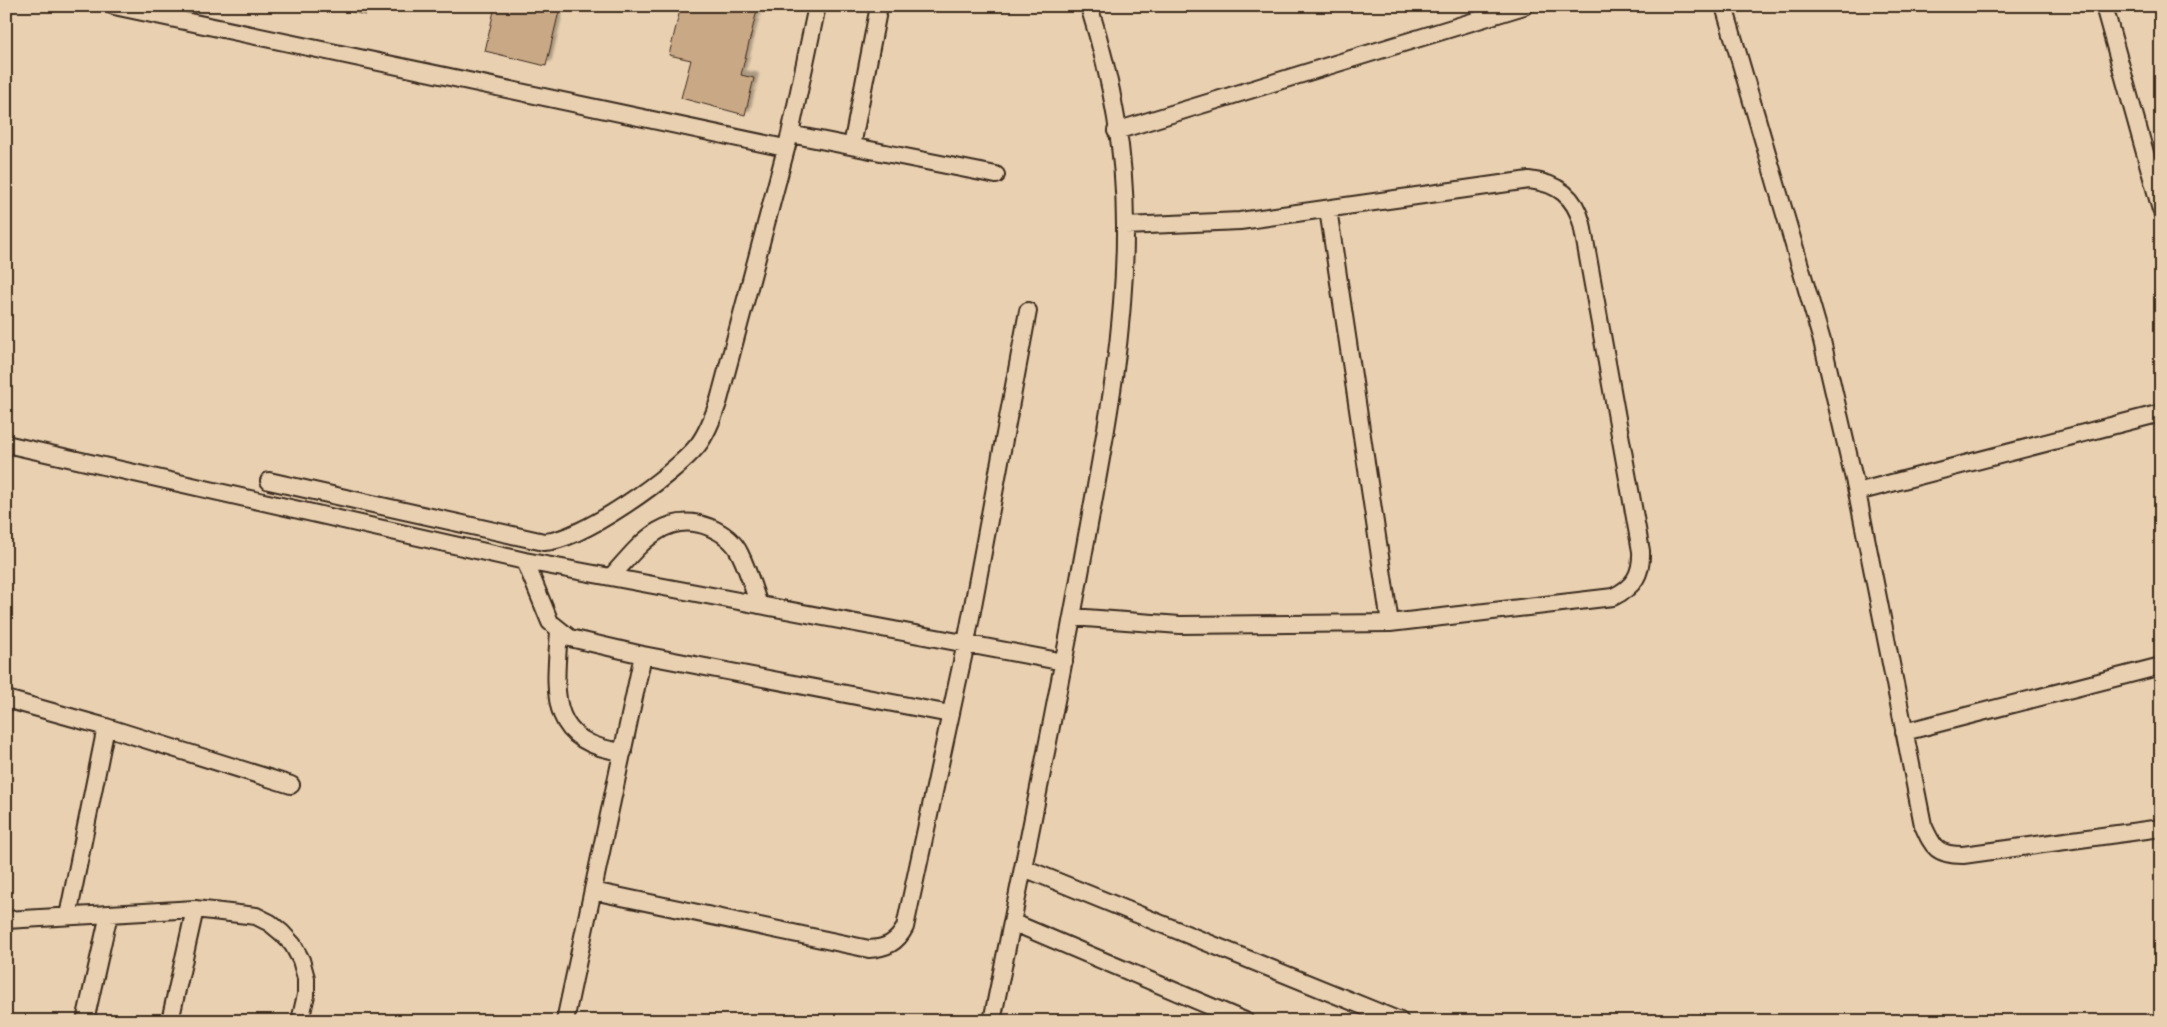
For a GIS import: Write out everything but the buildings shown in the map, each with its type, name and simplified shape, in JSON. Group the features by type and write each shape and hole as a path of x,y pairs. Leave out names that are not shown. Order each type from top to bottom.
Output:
{"lane":[{"path":"114,6 787,141 852,146 996,174"},
{"path":"269,481 544,542 566,538 638,497 678,466 698,444 711,423 720,400 787,141 817,6"},
{"path":"852,146 879,6"},
{"path":"992,1021 1064,662 1112,395 1120,317 1125,226 1122,168 1106,58 1089,6"},
{"path":"1116,131 1524,6"},
{"path":"1724,6 1822,342 1857,492 1923,826 1932,845 1946,855 1973,853 2161,828"},
{"path":"2104,6 2161,210"},
{"path":"1072,617 1180,625 1390,623 1613,597 1626,590 1636,579 1641,565 1641,551 1579,211 1572,200 1552,184 1529,180 1240,221 1125,226"},
{"path":"1328,209 1390,623"},
{"path":"593,891 869,948 882,948 893,943 901,936 905,926 966,643 1028,311"},
{"path":"1857,492 2161,413"},
{"path":"6,444 526,561 1064,662"},
{"path":"611,577 642,541 655,531 670,524 686,522 702,524 717,530 730,540 739,552 759,605"},
{"path":"526,561 544,611 559,631 570,638 643,655 950,714"},
{"path":"559,631 556,684 561,715 579,737 592,745 623,752"},
{"path":"564,1021 643,655"},
{"path":"1904,732 2161,666"},
{"path":"6,699 106,727 291,785"},
{"path":"68,916 106,727"},
{"path":"1024,868 1400,1021"},
{"path":"6,920 195,909 256,916 270,923 282,933 293,945 301,960 306,978 306,995 300,1021"},
{"path":"170,1021 195,909"},
{"path":"85,1021 109,914"},
{"path":"1012,922 1246,1021"}]}
